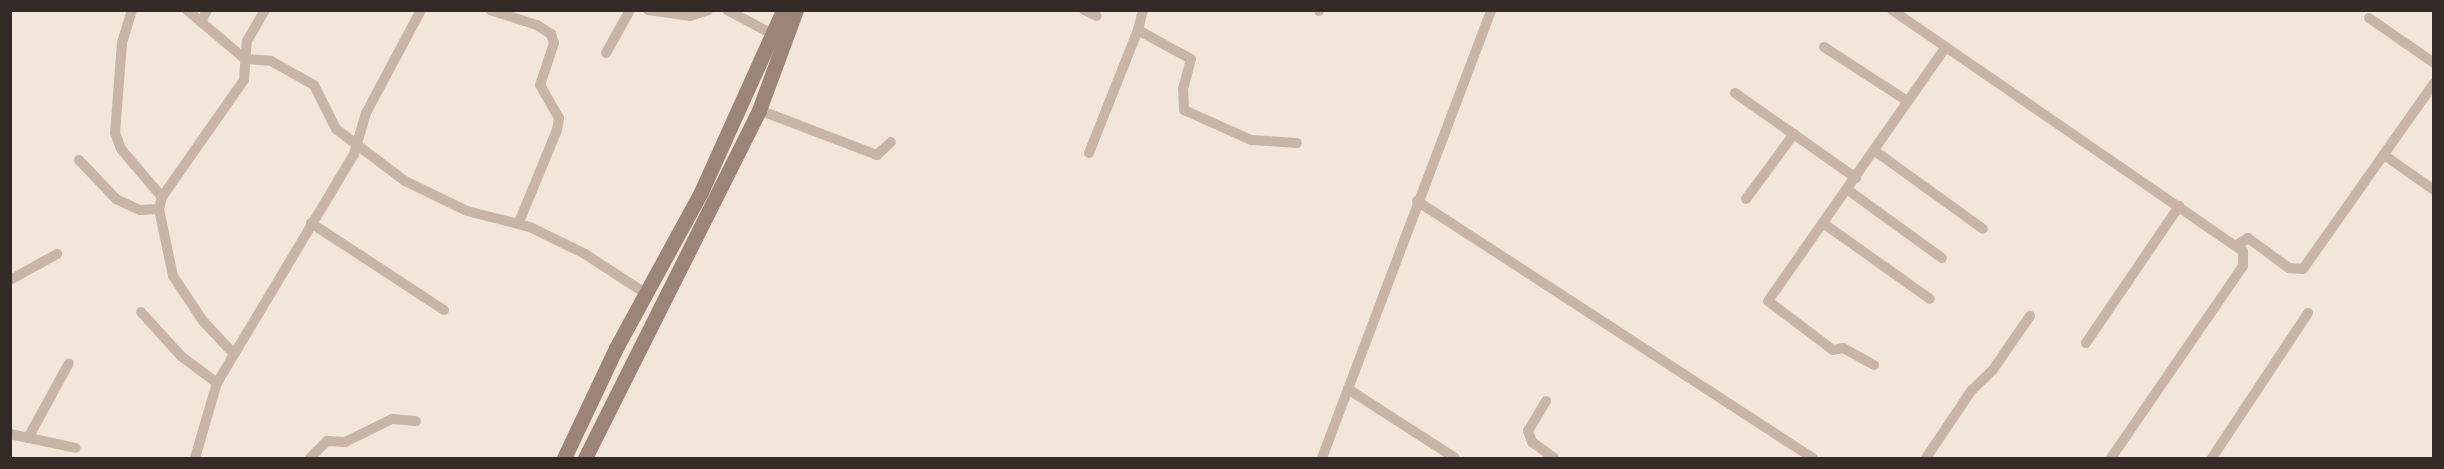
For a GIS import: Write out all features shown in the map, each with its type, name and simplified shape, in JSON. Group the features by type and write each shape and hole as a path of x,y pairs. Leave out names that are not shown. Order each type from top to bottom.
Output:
{"main road":[{"path":"564,459 645,293 701,192 774,35 783,10"},
{"path":"585,459 759,110 796,10"}],"street":[{"path":"132,10 122,43 115,134 121,149 162,197"},
{"path":"187,10 245,59 271,61 314,85 330,121 357,148 451,204 519,222 585,254 645,293"},
{"path":"201,22 207,10"},
{"path":"233,353 203,321 173,276 159,209 162,197 244,80 247,41 265,10"},
{"path":"195,459 217,383 357,148 366,113 421,10"},
{"path":"490,10 537,25 551,34 554,43 540,85 559,118 558,129 519,222"},
{"path":"606,53 630,10"},
{"path":"648,10 690,16 708,10"},
{"path":"727,10 774,35"},
{"path":"1084,10 1097,16"},
{"path":"1089,153 1138,30 1143,10"},
{"path":"1322,459 1417,201 1491,10"},
{"path":"1892,10 2236,245 2245,256 2243,266 2111,459"},
{"path":"2369,18 2433,63"},
{"path":"1138,30 1191,59 1183,88 1184,110 1251,140 1297,143"},
{"path":"1824,47 1907,101"},
{"path":"1874,365 1843,348 1833,350 1768,302 1945,48"},
{"path":"2236,245 2245,237 2289,268 2303,269 2433,83"},
{"path":"1735,93 1856,177"},
{"path":"759,110 877,155 886,151 891,142"},
{"path":"1746,199 1794,134"},
{"path":"1875,151 1983,228"},
{"path":"2384,155 2433,190"},
{"path":"79,160 116,199 140,210 159,209"},
{"path":"1848,190 1942,258"},
{"path":"1417,201 1813,459"},
{"path":"2086,343 2179,206"},
{"path":"311,223 444,310"},
{"path":"1824,224 1930,299"},
{"path":"10,280 57,254"},
{"path":"141,312 181,356 217,383"},
{"path":"2212,459 2308,313"},
{"path":"1926,459 1971,391 1992,371 2030,316"},
{"path":"28,438 69,363"},
{"path":"1348,389 1455,459"},
{"path":"1546,401 1528,430 1532,442 1554,459"},
{"path":"310,459 327,441 345,442 392,419 416,422"},
{"path":"10,434 76,448"}]}
